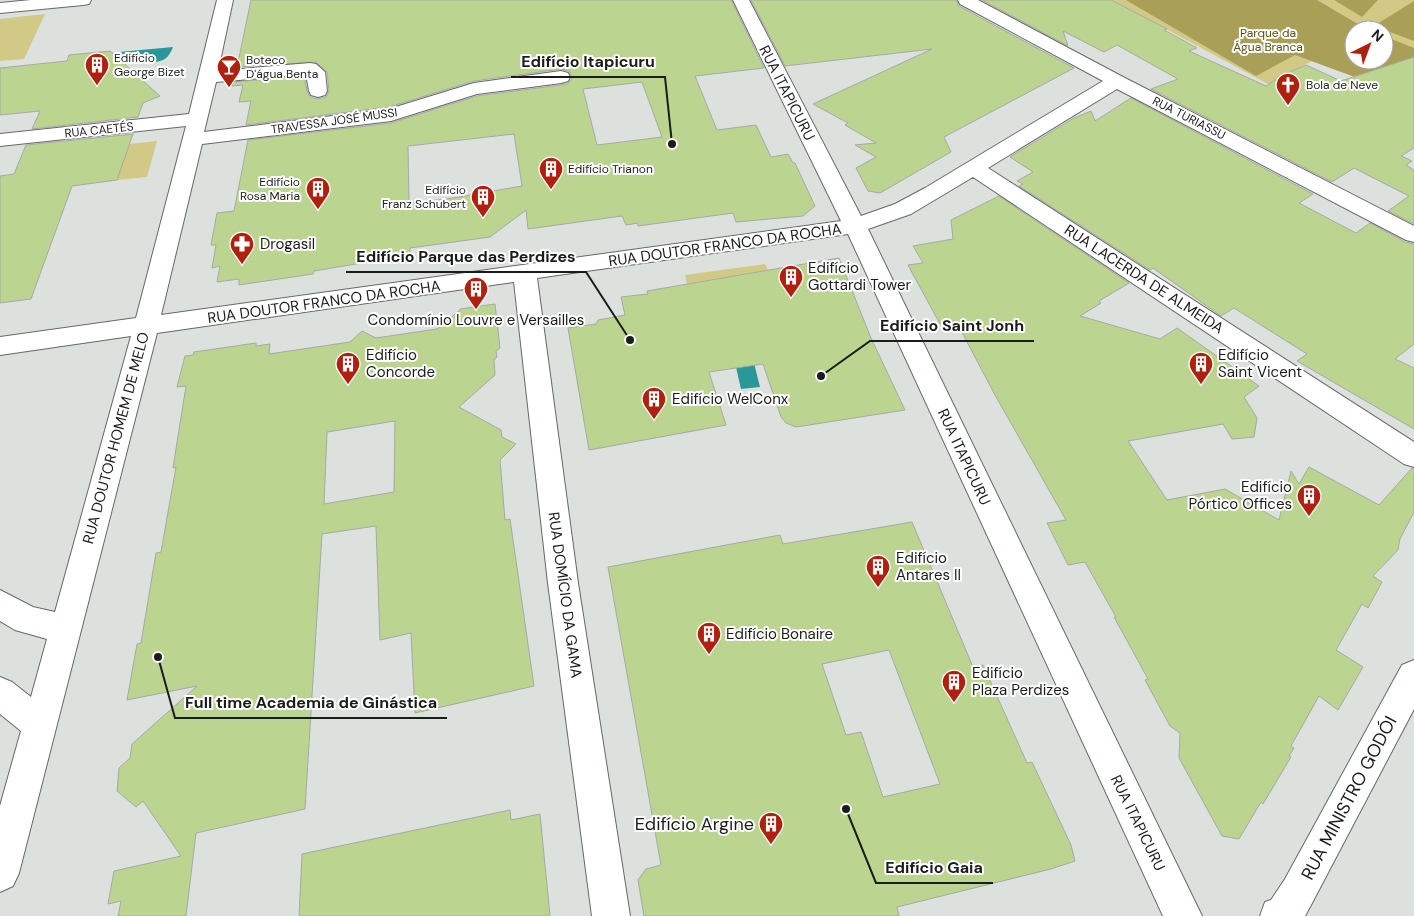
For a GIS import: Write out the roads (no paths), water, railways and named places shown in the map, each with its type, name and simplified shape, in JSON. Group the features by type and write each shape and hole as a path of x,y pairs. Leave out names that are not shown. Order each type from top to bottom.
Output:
{"street":[{"path":"0,8 83,0"},
{"name":"RUA DOUTOR HOMEM DE MELO","path":"0,873 146,326 198,119 225,0"},
{"name":"RUA ITAPICURU","path":"741,0 855,226 1183,916"},
{"name":"RUA TURIASSU","path":"966,0 1414,235"},
{"path":"208,77 310,68 316,72 318,90"},
{"name":"TRAVESSA JOSÉ MUSSI","path":"192,139 392,115 474,89 562,77"},
{"name":"RUA DOUTOR FRANCO DA ROCHA","path":"0,346 525,274 855,226 903,209 974,168 1116,80"},
{"name":"RUA CAETÉS","path":"0,140 198,119"},
{"name":"RUA LACERDA DE ALMEIDA","path":"974,168 1414,456"},
{"name":"RUA DOMÍCIO DA GAMA","path":"525,274 563,583 611,916"},
{"path":"0,604 26,620 65,629"},
{"name":"RUA MINISTRO GODÓI","path":"1279,916 1284,914 1298,892 1412,686"},
{"path":"0,693 40,725"}],"water":[{"path":"173,47 166,58 155,62 145,60 141,55 84,62 87,55"},
{"path":"748,339 760,387 741,389 730,341"}],"place":[{"name":"Edifício George Bizet","path":"97,86"},
{"name":"Boteco D'água Benta","path":"229,88"},
{"name":"Bola de Neve","path":"1288,106"},
{"name":"Edifício Itapicuru","path":"672,144"},
{"name":"Edifício Trianon","path":"551,190"},
{"name":"Edifício Rosa Maria","path":"318,210"},
{"name":"Edifício Franz Schubert","path":"483,218"},
{"name":"Drogasil","path":"242,265"},
{"name":"Edifício Gottardi Tower","path":"791,298"},
{"name":"Condomínio Louvre e Versailles","path":"476,310"},
{"name":"Edifício Parque das Perdizes","path":"630,340"},
{"name":"Edifício Saint Jonh","path":"821,376"},
{"name":"Edifício Concorde","path":"348,385"},
{"name":"Edifício Saint Vicent","path":"1201,385"},
{"name":"Edifício WelConx","path":"654,420"},
{"name":"Edifício Pórtico Offices","path":"1309,517"},
{"name":"Edifício Antares II","path":"878,588"},
{"name":"Edifício Bonaire","path":"709,655"},
{"name":"Full time Academia de Ginástica","path":"158,657"},
{"name":"Edifício Plaza Perdizes","path":"954,703"},
{"name":"Edifício Gaia","path":"846,809"},
{"name":"Edifício Argine","path":"771,845"}],"park label":[{"name":"Parque da Água Branca","path":"1268,40"}]}
